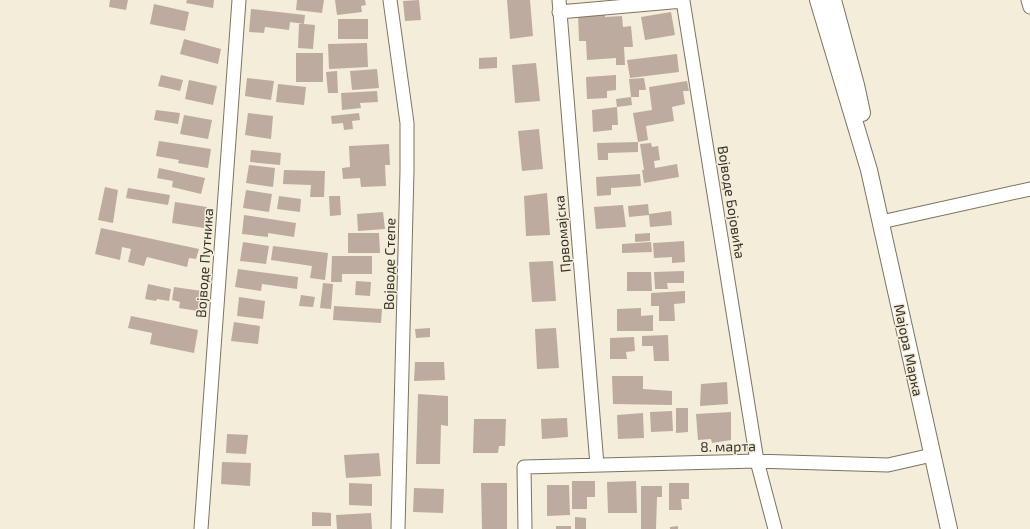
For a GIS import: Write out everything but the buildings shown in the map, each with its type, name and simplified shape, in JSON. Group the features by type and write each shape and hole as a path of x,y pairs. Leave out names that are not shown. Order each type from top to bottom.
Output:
{"street":[{"name":"Војводе Путника","path":"201,529 238,0"},
{"name":"Војводе Степе","path":"390,0 407,123 398,529"},
{"name":"Мајора Марка","path":"830,0 949,529"},
{"path":"1028,0 1030,7"},
{"name":"Војводе Бојовића","path":"559,6 683,1 757,461 775,529"},
{"name":"Првомајска","path":"559,6 597,465"},
{"path":"881,222 1030,189"},
{"name":"8. марта","path":"525,529 524,466 757,461 888,464 932,455"}]}
